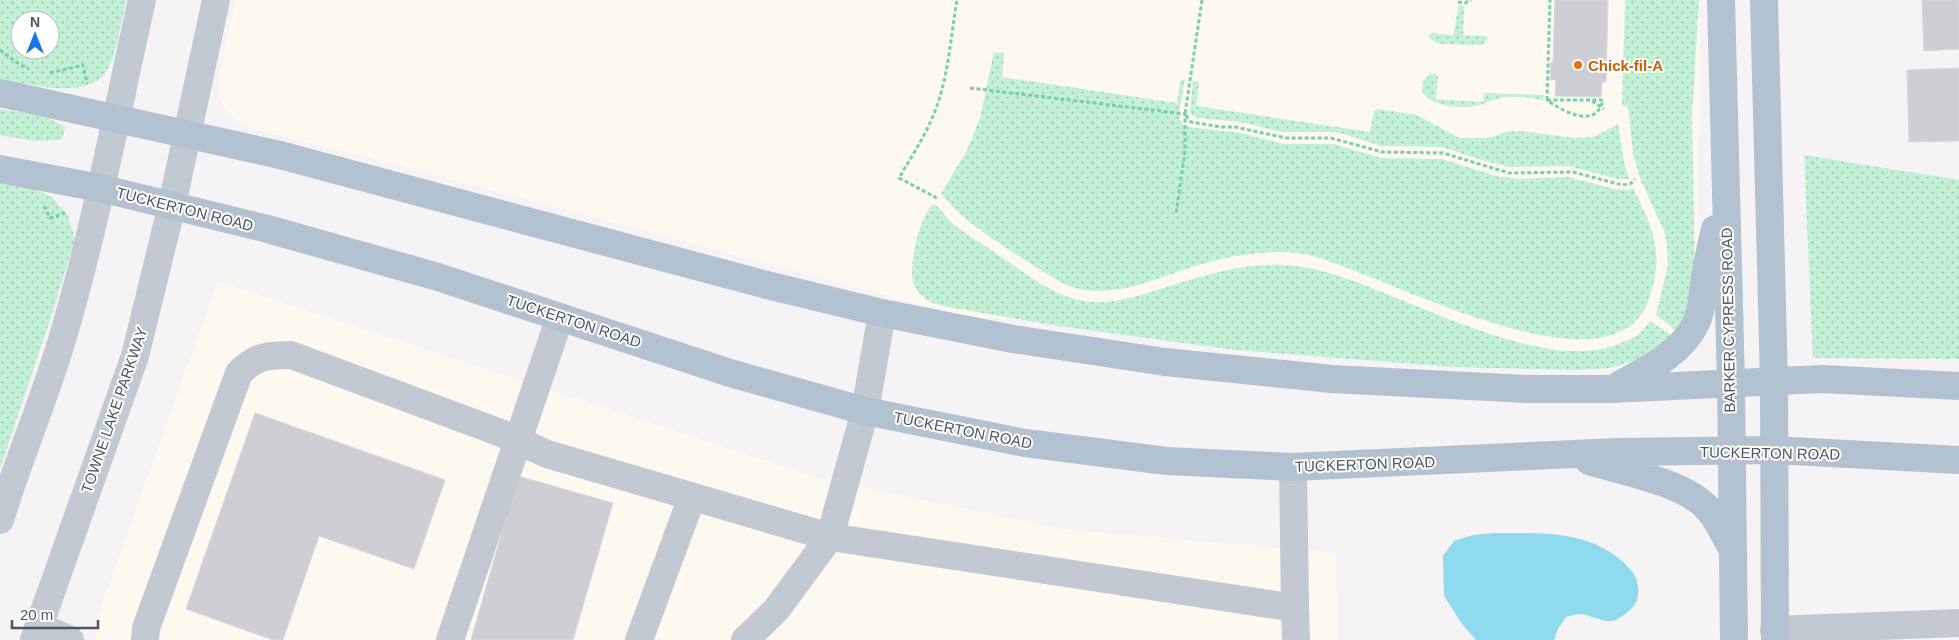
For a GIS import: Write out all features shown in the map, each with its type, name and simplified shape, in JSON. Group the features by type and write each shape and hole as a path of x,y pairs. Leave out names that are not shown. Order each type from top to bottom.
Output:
{"main road":[{"name":"BARKER CYPRESS ROAD","path":"1721,0 1734,640"},
{"path":"1764,0 1774,381 1775,635"},
{"path":"0,94 280,155 754,281 882,313 1013,338 1165,362 1332,379 1528,389 1611,389 1822,379 1959,386"},
{"name":"TUCKERTON ROAD","path":"0,169 100,188 172,205 376,259 438,277 730,373 865,411 1025,444 1167,462 1292,467 1573,456 1618,452 1731,450 1774,450 1959,460"},
{"path":"1611,389 1655,366 1681,345 1696,323 1702,309 1704,286 1725,178"},
{"path":"1573,456 1667,485 1695,497 1716,518 1733,550"}],"street":[{"path":"0,520 63,336 84,262 142,0"},
{"name":"TOWNE LAKE PARKWAY","path":"36,633 135,356 172,205 216,0"},
{"path":"745,640 776,610 830,537 865,411 882,313"},
{"path":"450,640 560,317"},
{"path":"145,640 146,628 239,373 248,364 268,355 291,355 518,440 547,454 830,537 1295,608"},
{"path":"1292,467 1296,640"},
{"path":"639,640 692,497"},
{"path":"1775,635 1907,633 1959,624"},
{"path":"36,633 70,640"}],"path":[{"path":"937,198 899,178 922,138 939,102 946,74 956,0"},
{"path":"1176,215 1184,151 1184,114 1202,0"},
{"path":"1458,2 1465,3 1471,0"},
{"path":"1547,100 1550,0"},
{"path":"0,50 19,64 36,72"},
{"path":"45,72 54,73 84,66 87,87"},
{"path":"970,88 1184,114 1191,122 1221,127 1235,127 1286,138 1331,138 1382,152 1444,153 1509,173 1573,172 1622,185 1630,184 1635,179"},
{"path":"1547,100 1603,100 1602,108"},
{"path":"1547,100 1565,112 1580,116 1594,113 1602,108"},
{"path":"1592,100 1602,108"},
{"path":"50,218 65,213"}],"shaded area":[{"path":"235,0 1700,0 1697,274 1691,308 1669,342 1637,363 1604,371 1486,368 955,314 407,168 256,130 240,123 224,108 218,93 218,80"},
{"path":"218,281 820,478 1062,529 1337,553 1338,640 96,640 96,621"}],"green space":[{"path":"0,0 126,0 111,63 102,77 80,87 52,88 0,79"},
{"path":"1625,0 1699,0 1692,115 1695,278 1689,307 1676,331 1656,315 1668,265 1667,246 1664,231 1640,178 1633,154 1628,107 1622,106"},
{"path":"1459,5 1464,6 1463,35 1486,36 1488,40 1481,45 1438,44 1429,38 1429,35 1432,33 1453,35"},
{"path":"994,52 1004,53 1002,77 1177,103 1180,81 1185,79 1179,113 1182,124 1189,127 1240,133 1284,144 1334,144 1381,158 1442,159 1496,176 1520,179 1569,177 1614,189 1627,190 1633,188 1655,241 1656,268 1649,299 1627,328 1589,339 1542,335 1489,322 1337,264 1304,254 1290,252 1231,257 1202,264 1135,286 1113,290 1090,291 1071,287 998,243 959,213 941,194 967,150 980,118"},
{"path":"1430,74 1436,74 1438,77 1436,99 1483,102 1484,93 1544,95 1543,101 1510,97 1475,106 1453,107 1431,100 1422,91 1423,81"},
{"path":"1193,81 1198,81 1199,84 1196,106 1370,132 1374,111 1378,109 1417,115 1459,138 1488,138 1509,131 1575,138 1594,137 1618,124 1624,162 1629,179 1618,179 1568,166 1510,167 1442,147 1381,146 1332,132 1281,132 1241,122 1199,118 1193,116 1190,112"},
{"path":"0,109 34,115 58,123 65,127 62,140 33,141 0,135"},
{"path":"1804,155 1959,180 1959,359 1813,358"},
{"path":"0,183 34,189 52,197 68,216 75,239 0,469"},
{"path":"933,204 957,227 1034,279 1055,292 1078,300 1090,302 1113,301 1228,270 1266,265 1285,265 1326,272 1475,329 1516,342 1555,350 1592,350 1623,342 1638,334 1650,321 1673,336 1641,359 1611,368 1579,370 1454,367 1235,350 1058,326 948,307 934,304 925,299 915,287 913,281 914,252 917,240 928,210"}],"water":[{"path":"1495,533 1562,535 1594,544 1622,561 1634,574 1638,588 1636,603 1626,613 1611,621 1581,614 1566,617 1558,629 1554,640 1476,640 1462,624 1444,596 1443,556 1454,541 1473,535"}],"building":[{"path":"1555,0 1608,0 1606,82 1602,82 1601,97 1555,96 1556,80 1550,80 1551,62 1553,62"},
{"path":"1922,0 1959,0 1959,49 1924,51"},
{"path":"1959,68 1959,141 1909,142 1907,70"},
{"path":"255,413 445,480 414,569 319,536 283,640 273,640 186,609"},
{"path":"518,476 613,503 573,640 471,640"}],"place":[{"name":"Chick-fil-A","path":"1578,65"}]}
